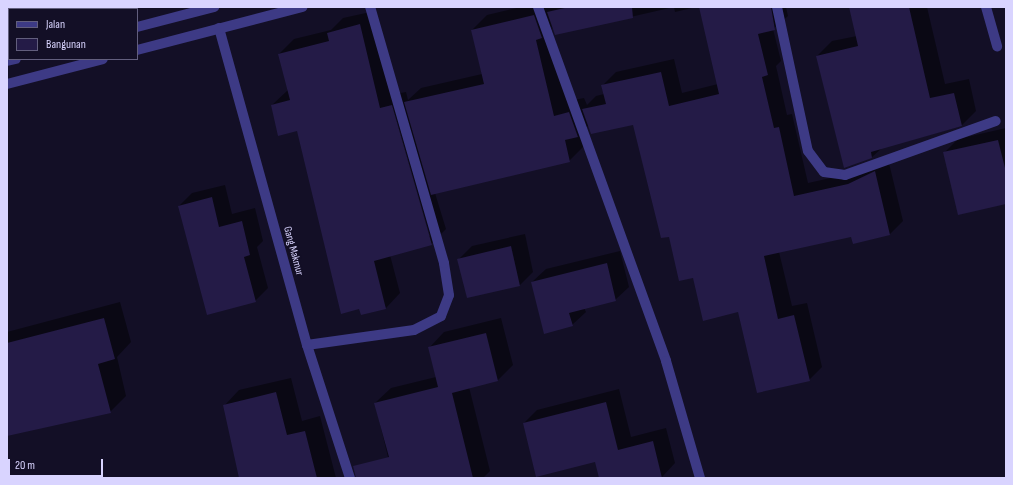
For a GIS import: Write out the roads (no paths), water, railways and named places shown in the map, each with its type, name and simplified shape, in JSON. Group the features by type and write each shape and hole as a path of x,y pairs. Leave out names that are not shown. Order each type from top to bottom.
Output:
{"street":[{"path":"138,27 214,7"},
{"path":"138,50 302,7"},
{"path":"307,345 414,330 441,316 449,295 444,263 370,7"},
{"path":"538,7 666,361 700,478"},
{"path":"777,7 808,151 824,172 845,175 996,121"},
{"path":"986,7 997,46"},
{"name":"Gang Makmur","path":"220,28 307,345 350,478"},
{"path":"7,84 99,60"}]}
